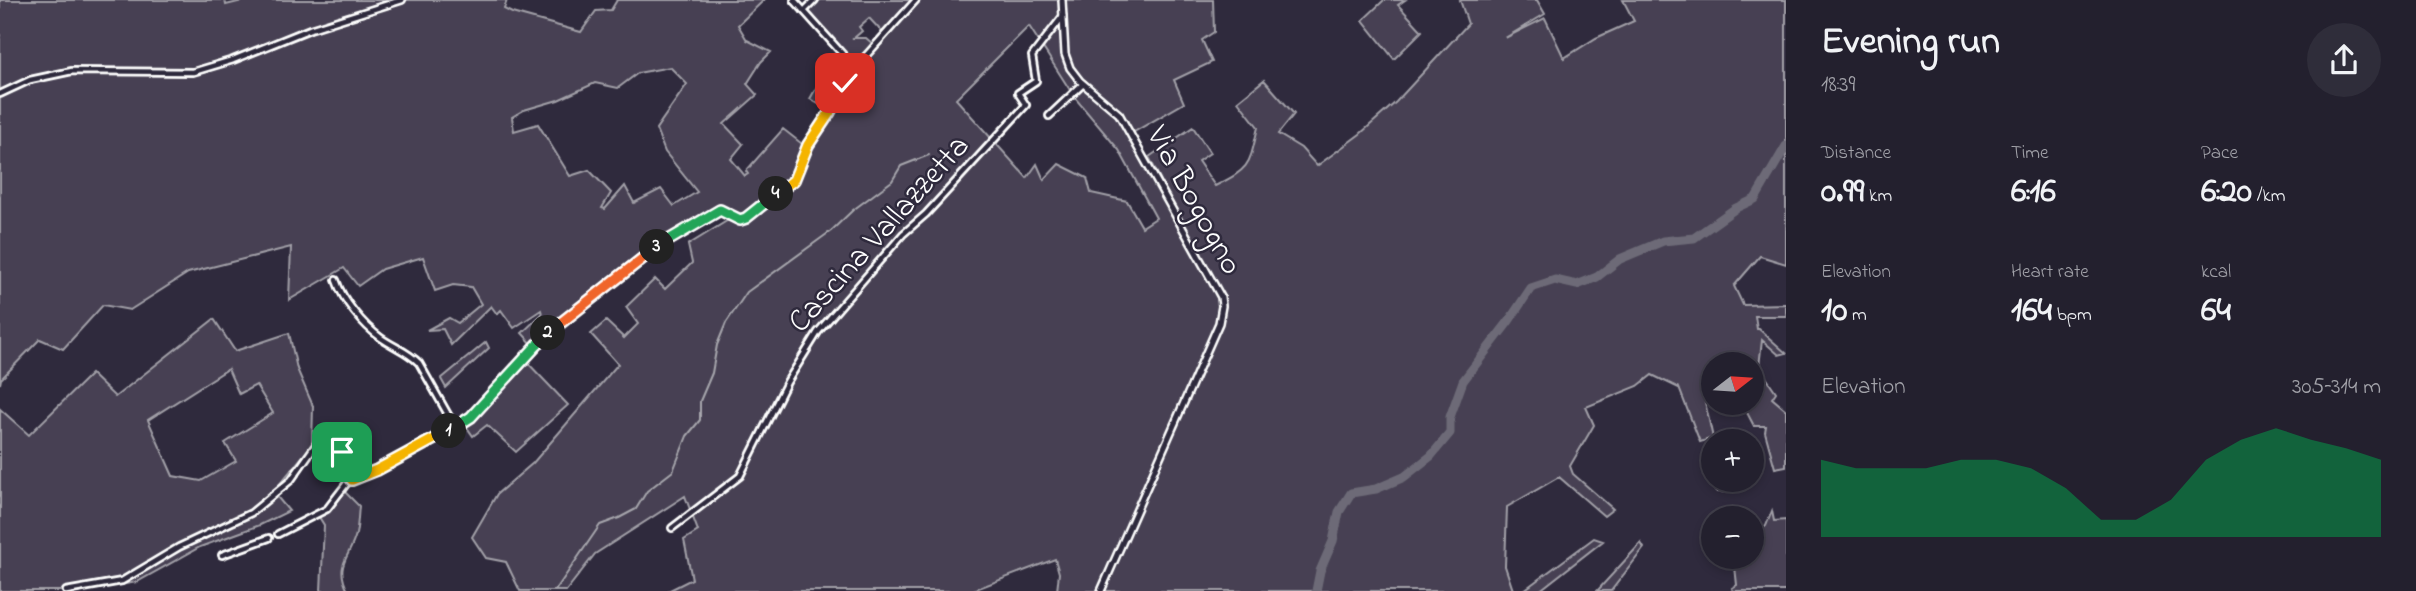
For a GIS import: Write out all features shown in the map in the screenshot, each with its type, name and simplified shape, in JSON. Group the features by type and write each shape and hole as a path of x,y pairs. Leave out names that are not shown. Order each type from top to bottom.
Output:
{"main road":[{"name":"Via Bogogno","path":"1062,0 1065,54 1070,68 1083,84 1105,101 1125,123 1221,297 1222,306 1219,323 1101,591"}],"street":[{"path":"0,94 30,80 72,71 193,72 233,60 310,29 402,0"},
{"path":"794,0 855,68"},
{"path":"804,11 816,0"},
{"path":"281,533 327,509 349,479 377,470 471,417 552,329 648,253 720,210 740,220 746,218 794,180 808,145 855,68 916,0"},
{"name":"Cascina Vallazzetta","path":"672,528 740,476 787,382 818,332 903,234 926,214 1026,104 1018,93 1036,81 1032,55 1062,16"},
{"path":"1049,116 1083,84"},
{"path":"337,280 345,299 366,324 381,338 411,355 419,363 455,427"},
{"path":"66,591 122,581 179,547 251,513 291,480 319,442 327,440 342,452 349,479"},
{"path":"222,555 269,538"}],"shaded area":[{"path":"0,0 225,0 226,5 246,0 507,0 504,9 512,13 581,32 596,11 611,10 617,0 764,0 738,25 747,40 771,52 747,84 757,95 724,124 743,144 731,159 745,176 748,174 746,171 783,129 806,147 797,173 808,147 826,122 856,69 917,0 1060,0 1063,56 1067,68 1075,79 1114,113 1183,231 1186,230 1149,157 1193,127 1210,153 1198,161 1215,186 1236,175 1250,158 1258,127 1238,101 1264,80 1294,114 1278,134 1301,148 1317,166 1360,134 1396,102 1468,24 1460,0 1537,0 1545,14 1505,38 1545,18 1564,58 1596,38 1634,21 1623,0 1786,0 1786,264 1760,256 1734,286 1743,305 1786,304 1786,316 1755,316 1757,329 1786,353 1779,355 1762,340 1761,352 1701,352 1701,415 1708,415 1711,429 1701,429 1700,442 1679,388 1652,375 1638,386 1586,407 1594,425 1570,466 1573,474 1613,509 1604,516 1559,477 1507,507 1505,566 1513,590 1524,590 1594,538 1603,541 1539,591 1057,591 1059,573 1055,559 971,591 668,591 692,579 684,540 698,531 685,496 595,554 566,591 520,591 506,562 486,558 472,537 497,494 533,463 618,364 591,334 606,321 624,338 638,324 626,307 655,279 665,289 692,263 688,245 730,219 746,219 769,199 740,218 719,209 653,247 551,327 533,345 522,333 542,314 541,310 514,328 501,310 497,314 491,306 451,345 443,329 427,330 449,318 458,323 481,304 471,287 453,285 435,291 423,257 382,269 358,286 344,268 289,300 291,247 188,273 130,310 103,305 63,349 40,339 1,379 0,384","holes":["1029,26 1075,98 1119,150 1156,218 1142,227 1127,201 1091,193 1087,178 1059,164 1044,180 1037,164 1027,178 956,99","670,67 687,84 656,129 665,152 697,192 674,206 661,189 634,203 625,186 605,209 602,208 611,193 589,170 570,176 538,124 514,131 512,117 595,83 618,88 638,73"]},
{"path":"814,0 914,0 886,32 882,32 869,18 859,27 862,31 854,38 866,38 873,44 855,65 804,10"},
{"path":"1063,0 1213,0 1214,32 1202,40 1212,62 1174,80 1184,103 1132,133 1121,113 1084,81 1071,63 1067,53"},
{"path":"1384,0 1405,0 1398,5 1422,31 1394,59 1363,20"},
{"path":"844,59 852,68 829,110 810,99 820,81 824,82 834,67"},
{"path":"214,319 235,351 289,333 297,369 313,406 312,445 273,492 289,511 260,525 200,547 137,582 84,591 0,591 0,409 29,435 91,374 115,397","holes":["228,369 239,394 256,385 273,413 225,443 236,461 201,481 173,476 148,420"]},
{"path":"486,342 489,348 446,388 441,379"},
{"path":"525,360 568,405 516,452 487,425 473,436 464,423"},
{"path":"1764,374 1776,392 1772,398 1786,410 1786,466 1775,468 1765,432 1766,426 1754,426 1748,415 1764,415"},
{"path":"345,492 359,506 356,534 344,561 342,574 348,591 321,591 324,525 319,517"},
{"path":"1772,511 1774,521 1786,520 1786,591 1733,591 1732,588 1737,585 1735,569 1764,569 1766,526"},
{"path":"1641,543 1644,548 1611,591 1597,591"}],"waterway":[{"path":"1316,591 1320,571 1333,541 1339,512 1351,493 1376,489 1404,477 1431,456 1450,433 1450,417 1463,381 1531,288 1555,280 1577,285 1597,277 1620,259 1663,241 1694,238 1736,208 1755,199 1786,146"},
{"path":"555,591 600,525 636,509 647,491 673,471 687,436 700,420 700,401 712,373 717,345 726,323 747,292 831,231 853,210 892,181 901,166 929,155"}],"route":[{"path":"342,452 347,474 352,480 384,467 455,427 471,417 552,329 648,253 720,210 740,220 746,218 794,180 814,133 830,112 845,83"}]}
